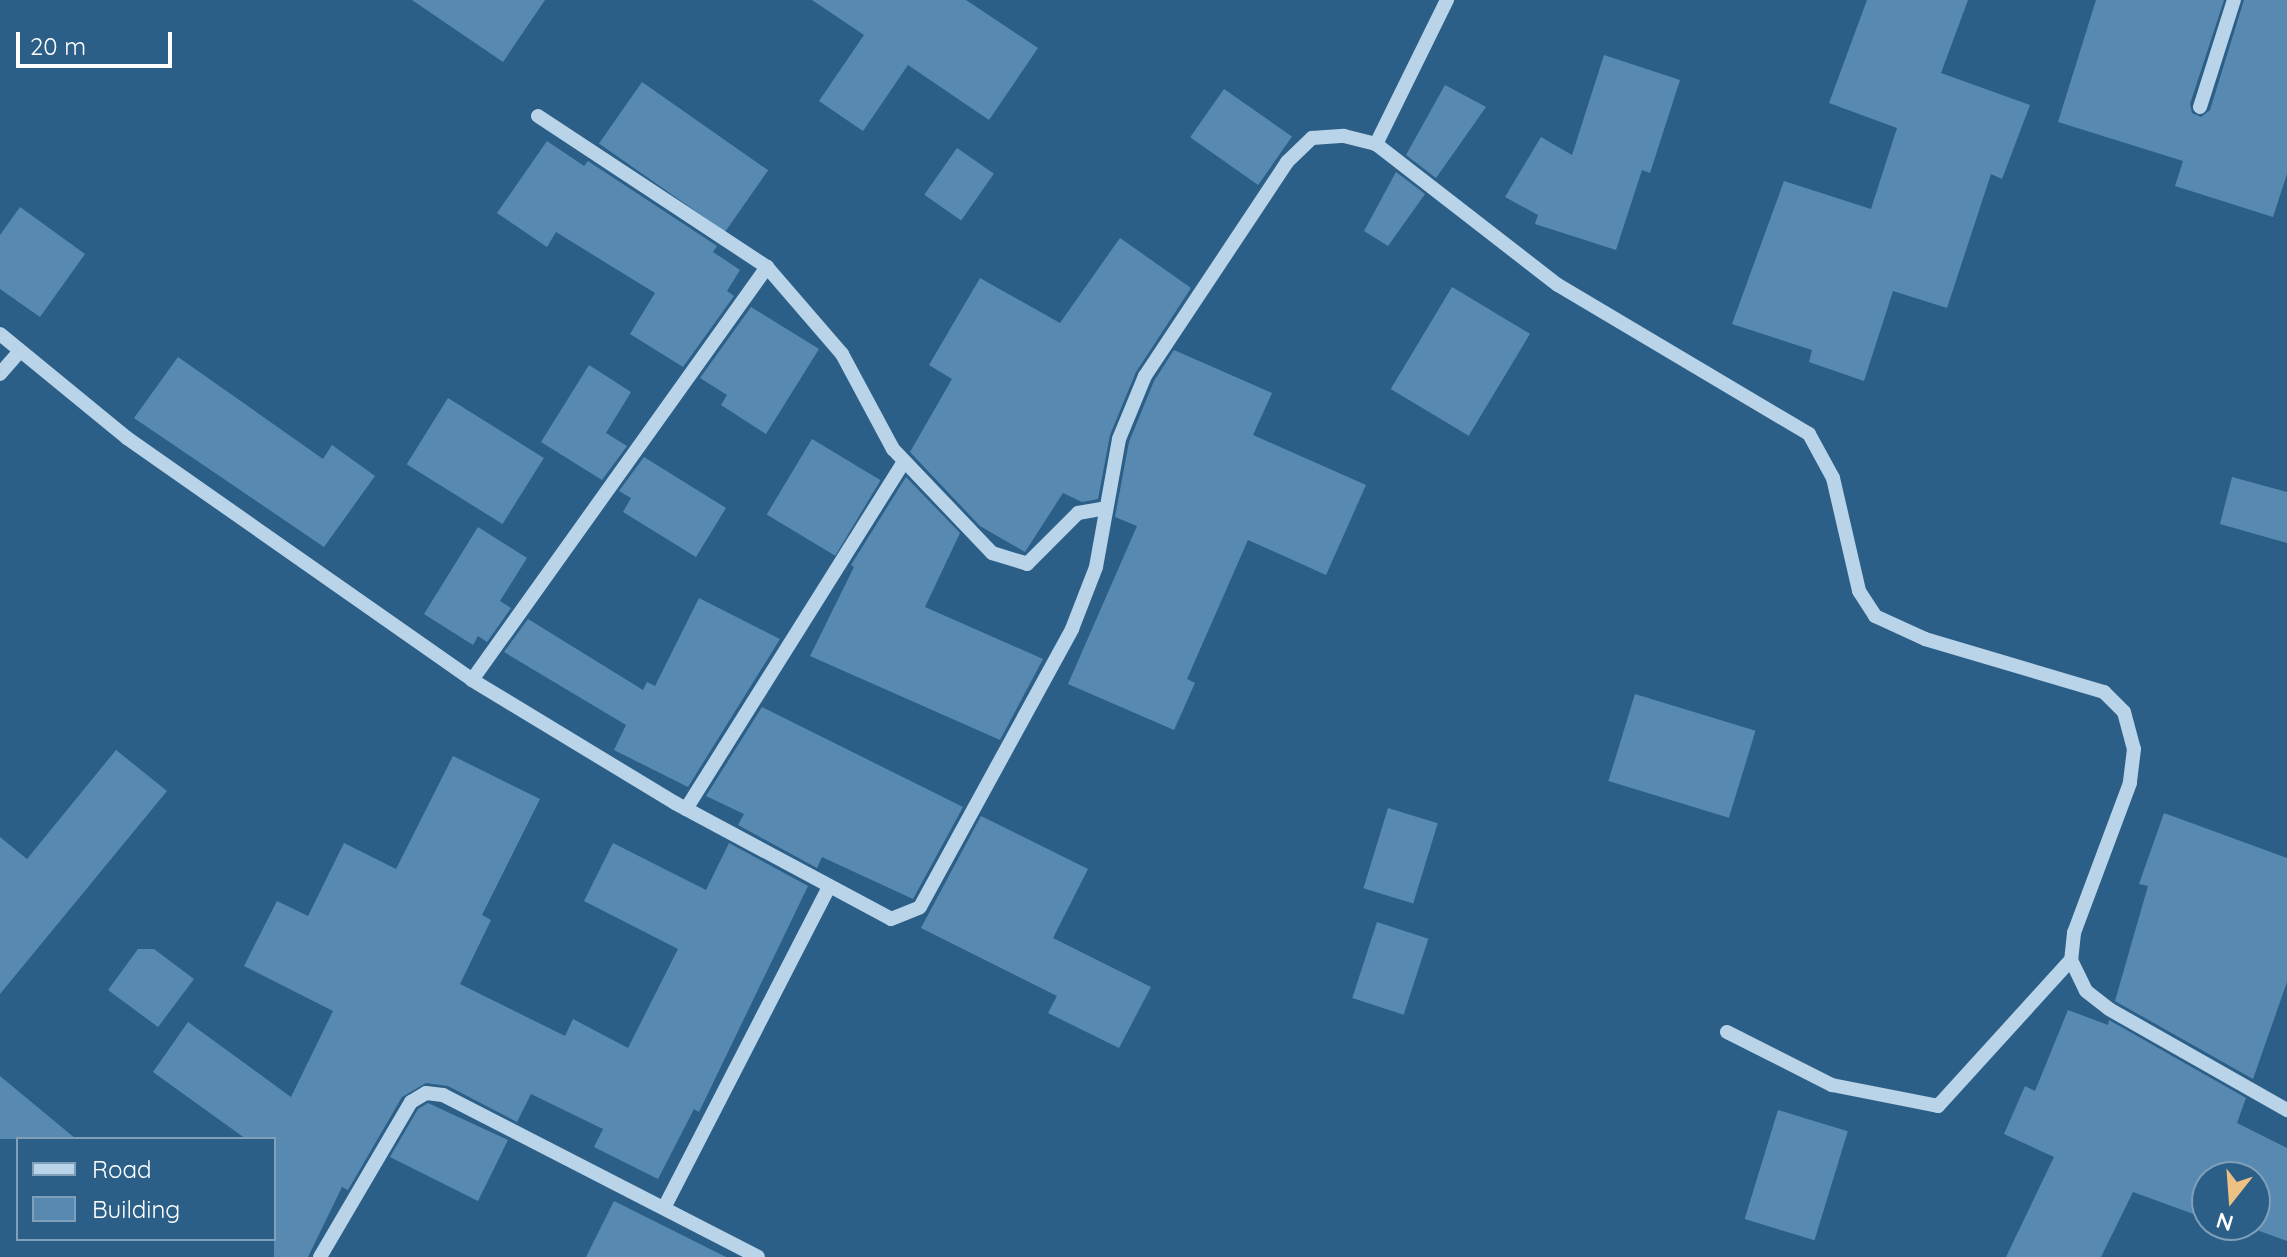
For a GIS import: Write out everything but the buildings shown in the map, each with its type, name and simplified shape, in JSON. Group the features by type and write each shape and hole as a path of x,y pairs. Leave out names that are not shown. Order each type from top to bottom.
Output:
{"street":[{"path":"1376,144 1447,0"},
{"path":"2200,107 2234,0"},
{"path":"538,116 767,267 842,354 904,462 992,553 1010,563 1027,564 1038,558 1061,526 1078,513 1105,508"},
{"path":"0,334 127,438 472,680 686,809 891,919 920,907 1072,629 1096,567 1119,439 1145,376 1287,162 1312,138 1344,136 1376,144 1558,285 1809,434 1833,478 1859,591 1875,616 1925,639 2104,692 2124,712 2134,749 2130,783 2074,933 2071,960 2086,991 2109,1009 2287,1110"},
{"path":"472,680 767,267"},
{"path":"0,374 20,351"},
{"path":"686,809 904,462"},
{"path":"665,1206 829,887"},
{"path":"1727,1032 1832,1085 1938,1106 2071,960"},
{"path":"320,1257 411,1102 426,1093 443,1095 665,1206 758,1257"}]}
